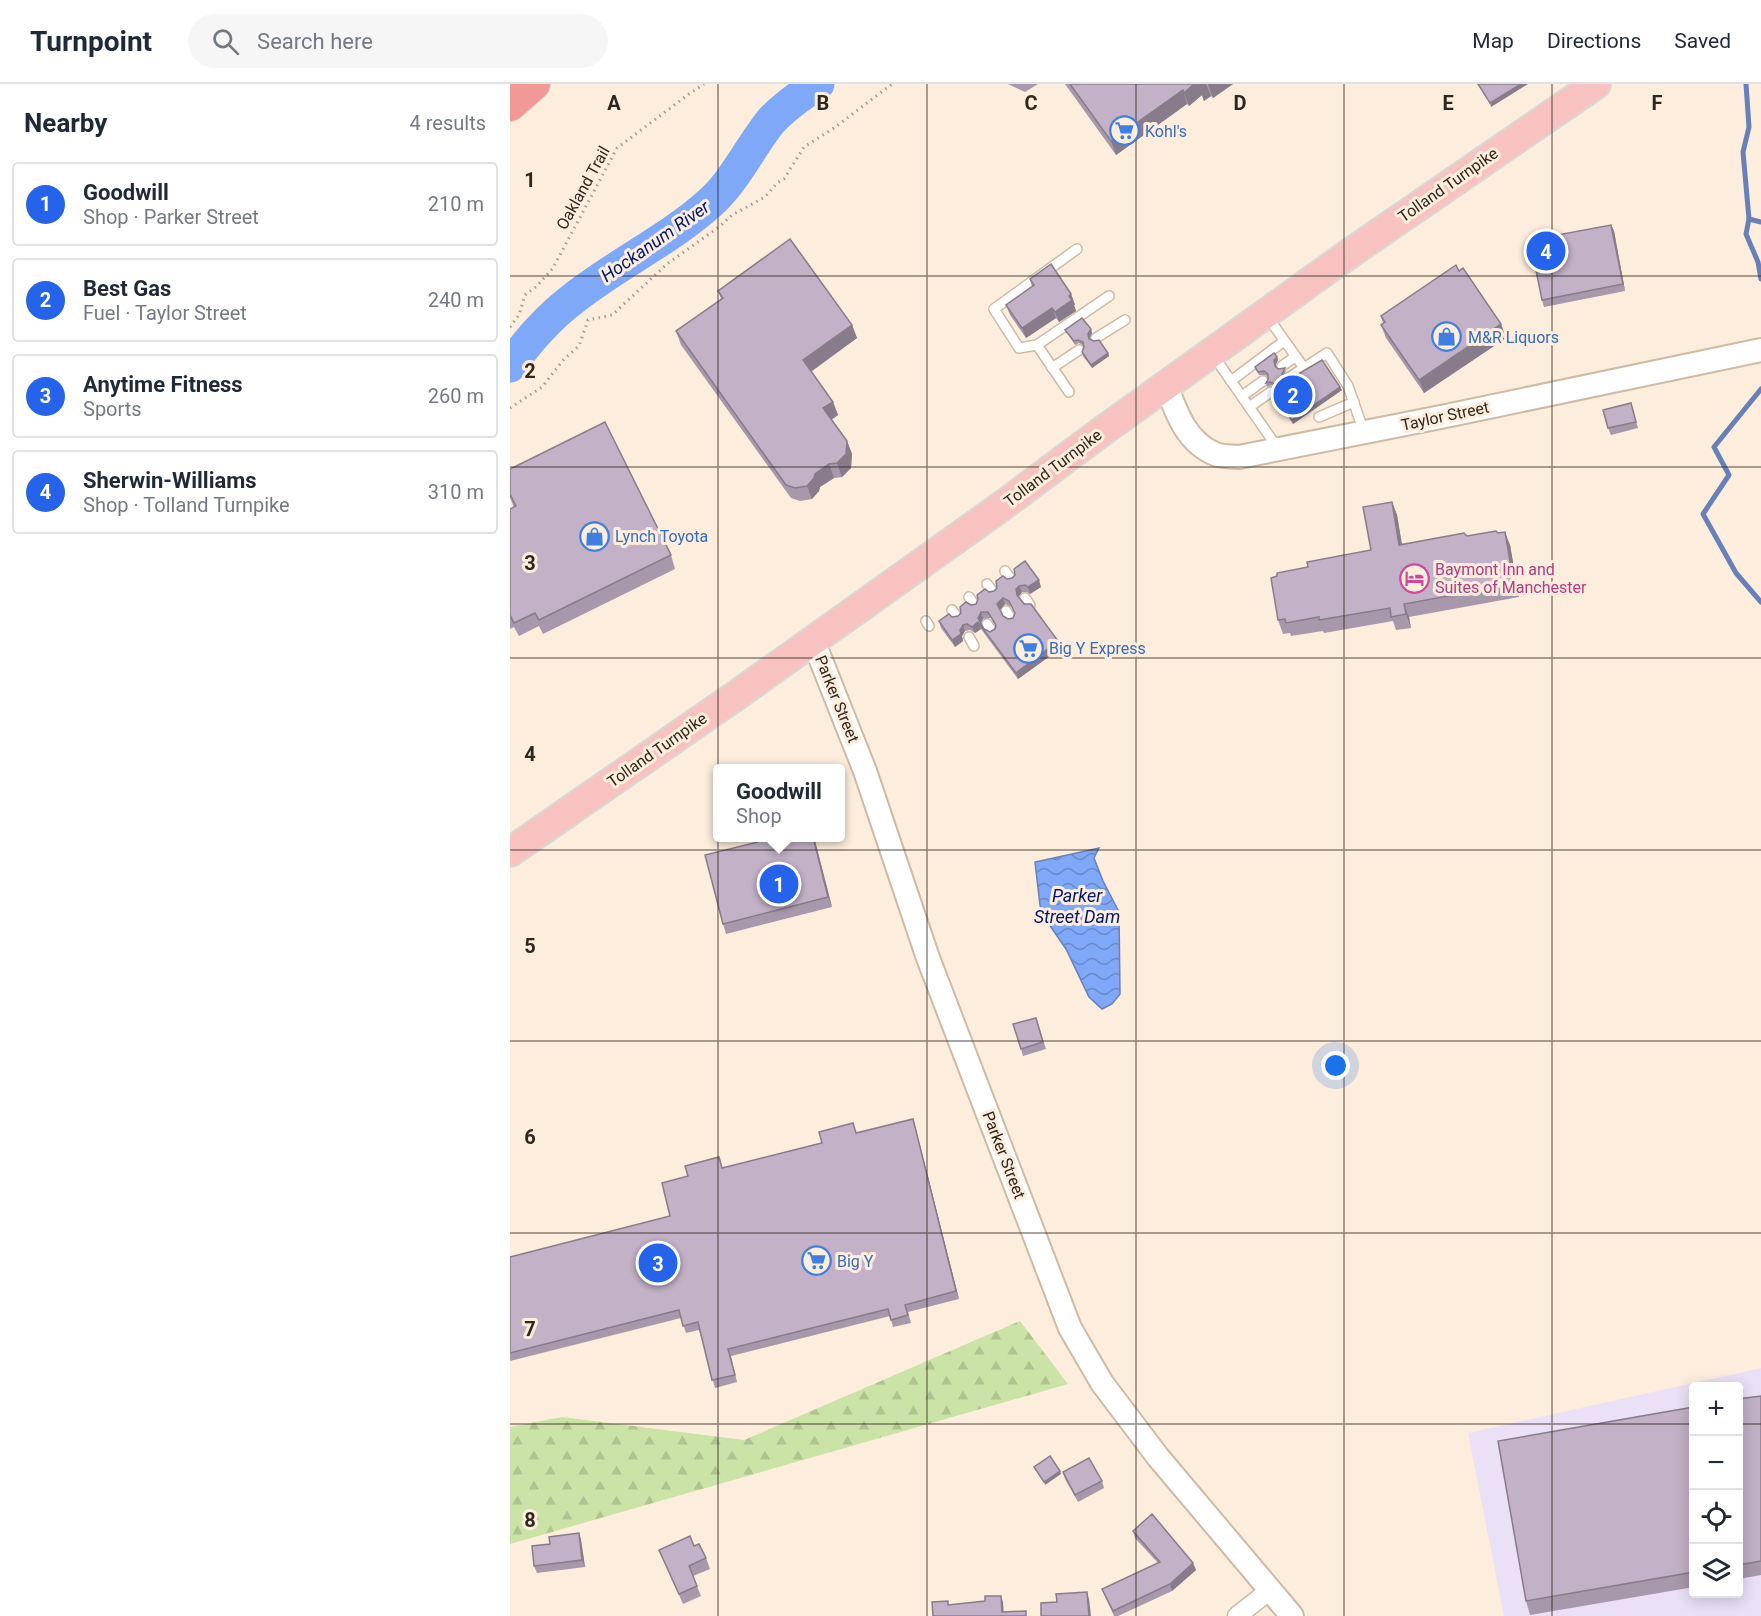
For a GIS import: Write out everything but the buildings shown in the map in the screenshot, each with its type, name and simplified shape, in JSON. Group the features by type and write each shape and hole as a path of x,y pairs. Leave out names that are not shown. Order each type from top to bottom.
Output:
{"highway":[{"path":"510,94 524,84"},
{"path":"510,105 534,84"}],"main road":[{"name":"Tolland Turnpike","path":"510,852 734,697 1473,167 1596,84"}],"street":[{"name":"Taylor Street","path":"1166,385 1178,416 1196,443 1217,455 1239,457 1761,350"},
{"name":"Parker Street","path":"813,640 865,771 928,958 1070,1328 1102,1383 1158,1457 1292,1616"},
{"path":"1237,1616 1270,1590"}],"lane":[{"path":"1077,249 994,309 1019,348 1037,345 1109,296"},
{"path":"1266,314 1304,368"},
{"path":"1096,338 1125,320"},
{"path":"1232,381 1284,341"},
{"path":"1037,345 1069,392"},
{"path":"1052,368 1079,350"},
{"path":"1290,377 1327,352 1348,386 1364,432"},
{"path":"1212,353 1279,449"},
{"path":"1282,366 1295,357"},
{"path":"1242,396 1263,381"},
{"path":"1249,407 1271,392"},
{"path":"1319,417 1354,402"}],"path":[{"name":"Oakland Trail","path":"510,327 519,315 525,295 537,286 553,268 617,148 704,84"},
{"path":"510,408 542,387 564,359 579,346 588,320 612,315 668,264 732,215 765,197 777,183 784,179 804,147 834,128 892,84"}],"shaded area":[{"path":"1761,1368 1761,1616 1504,1616 1468,1433 1689,1384 1689,1598 1743,1598 1743,1382 1698,1382"}],"green space":[{"path":"1020,1321 1068,1384 510,1544 510,1427 562,1417 744,1440"}],"water":[{"name":"Parker Street Dam","path":"1099,848 1094,858 1119,912 1120,994 1112,1004 1102,1009 1089,997 1066,949 1044,917 1040,905 1035,862"}],"waterway":[{"name":"Hockanum River","path":"510,366 537,332 569,302 604,276 677,229 711,202 728,183 771,121 793,101 818,84"},
{"path":"1746,84 1749,127 1743,152 1749,219 1761,222"},
{"path":"1749,219 1746,234 1758,262 1761,279"},
{"path":"1761,389 1714,447 1729,475 1703,514 1736,573 1761,602"}],"place":[{"name":"Kohl's","path":"1124,131"},
{"name":"Sherwin-Williams","path":"1546,251"},
{"name":"M&R Liquors","path":"1447,337"},
{"name":"Best Gas","path":"1293,395"},
{"name":"Lynch Toyota","path":"594,536"},
{"name":"Baymont Inn and Suites of Manchester","path":"1414,578"},
{"name":"Big Y Express","path":"1028,648"},
{"name":"Goodwill","path":"779,884"},
{"name":"Big Y","path":"816,1261"},
{"name":"Anytime Fitness","path":"658,1263"}]}
